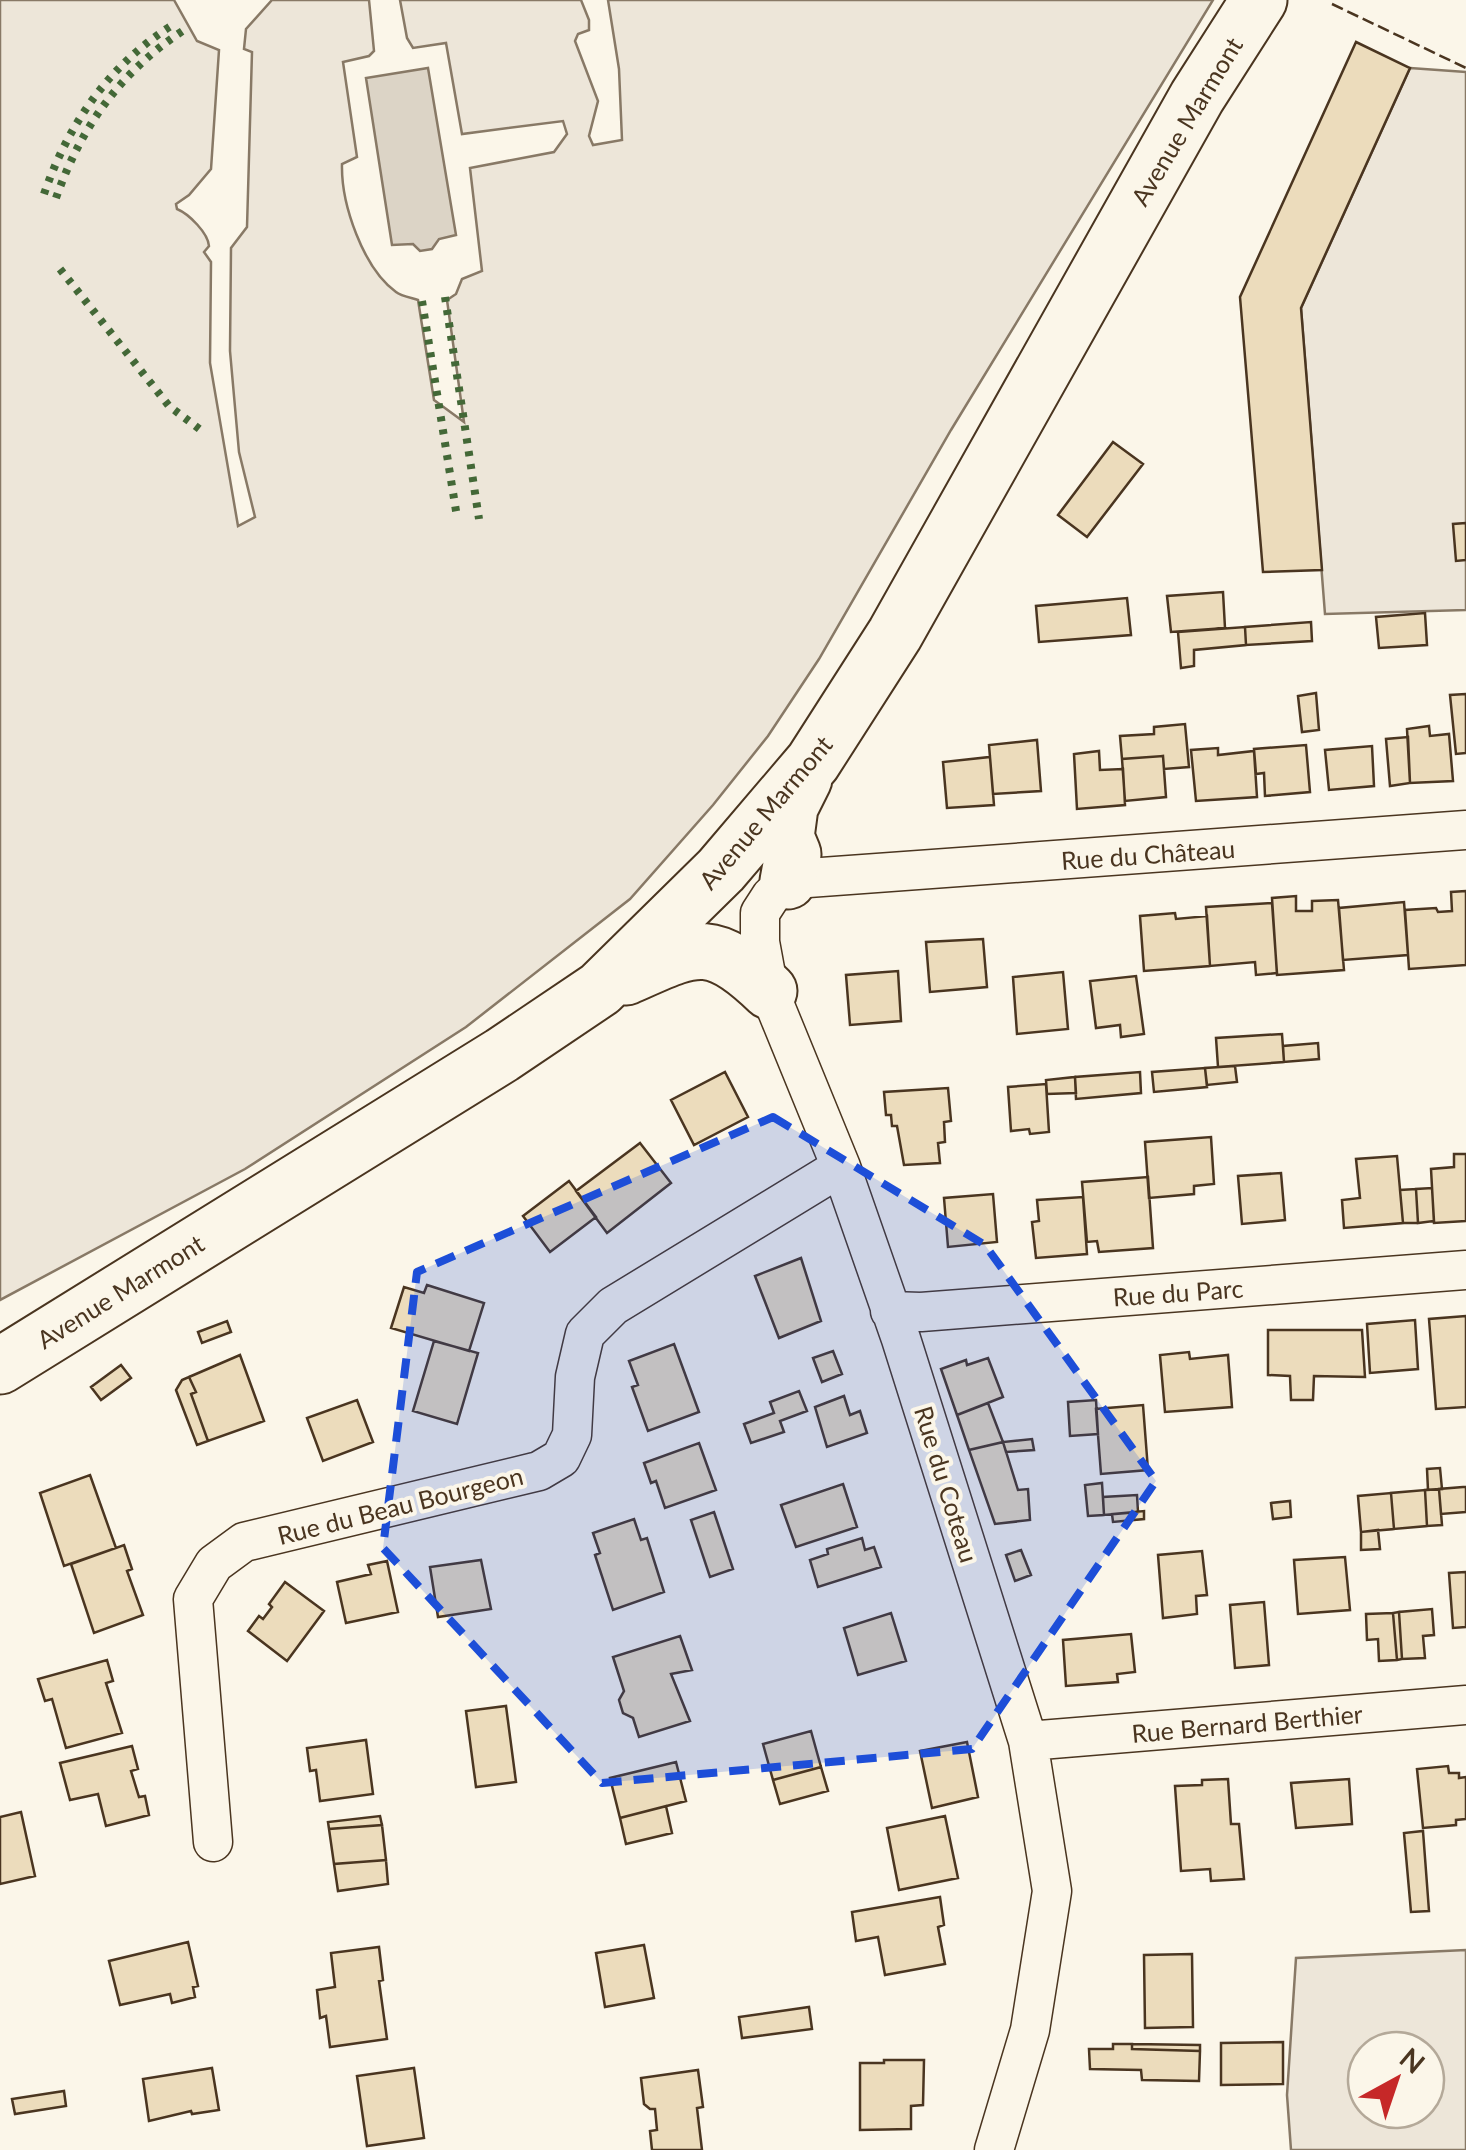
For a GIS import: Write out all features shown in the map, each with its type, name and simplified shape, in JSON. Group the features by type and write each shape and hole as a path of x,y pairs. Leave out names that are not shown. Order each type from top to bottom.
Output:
{"main road":[{"name":"Avenue Marmont","path":"0,1366 502,1055 600,989 721,870 813,762 895,634 1198,97 1259,0"},
{"path":"809,879 786,837 790,807 813,762"},
{"path":"600,989 687,950 712,952 735,962 769,991"}],"street":[{"name":"Rue du Château","path":"809,879 1466,830"},
{"name":"Rue du Coteau","path":"809,879 771,896 760,913 760,942 769,991 841,1167 1028,1741 1052,1891 1030,2030 994,2150"},
{"name":"Rue du Beau Bourgeon","path":"212,1842 193,1599 214,1564 244,1542 539,1471 561,1458 572,1435 574,1377 586,1334 614,1306 841,1167"},
{"name":"Rue du Parc","path":"890,1310 921,1312 1466,1270"},
{"name":"Rue Bernard Berthier","path":"1028,1741 1466,1705"}],"highlighted area":[{"path":"773,1117 985,1245 1156,1481 972,1749 602,1783 383,1548 417,1272"}],"shaded area":[{"path":"0,0 174,0 197,41 219,50 211,169 176,204 202,230 209,246 204,252 211,262 210,363 238,526 255,517 239,452 230,351 231,248 247,227 252,52 244,49 246,29 272,0 369,0 374,51 369,56 343,62 357,157 342,164 345,198 356,234 373,268 396,292 418,300 434,400 464,422 447,300 456,294 462,279 482,271 470,168 554,152 567,134 563,121 462,134 446,43 413,48 407,38 400,0 581,0 589,30 578,34 575,41 598,101 589,136 593,145 622,140 619,69 608,0 1213,0 951,430 819,659 768,736 630,899 466,1027 245,1169 0,1300"},
{"path":"428,68 456,235 439,239 432,249 420,251 413,244 392,245 366,78"},
{"path":"1410,68 1466,72 1466,610 1325,614 1301,308"},
{"path":"1466,1950 1466,2150 1291,2150 1287,2095 1296,1958"}],"building":[{"path":"1356,42 1410,68 1301,308 1322,570 1263,572 1240,297"},
{"path":"1113,442 1143,464 1087,537 1058,515"},
{"path":"1466,523 1466,560 1456,561 1453,524"},
{"path":"1223,592 1225,628 1171,632 1167,596"},
{"path":"1127,598 1131,635 1039,642 1036,606"},
{"path":"1425,613 1427,645 1379,648 1376,617"},
{"path":"1311,622 1312,641 1246,645 1245,627"},
{"path":"1245,627 1246,645 1194,650 1194,666 1181,668 1178,632"},
{"path":"1316,693 1319,730 1302,732 1298,696"},
{"path":"1466,694 1466,753 1456,754 1450,695"},
{"path":"1185,724 1189,767 1164,769 1163,756 1122,759 1120,736 1154,734 1154,727"},
{"path":"1429,726 1430,736 1449,734 1453,781 1410,783 1407,729"},
{"path":"1408,737 1410,783 1390,786 1386,739"},
{"path":"1037,740 1041,791 993,794 989,745"},
{"path":"1306,745 1310,792 1265,796 1264,773 1256,774 1254,749"},
{"path":"1372,746 1374,786 1329,790 1325,750"},
{"path":"1218,748 1218,755 1254,751 1257,797 1196,801 1191,750"},
{"path":"1099,751 1100,770 1123,769 1125,805 1077,809 1074,754"},
{"path":"1163,756 1166,797 1125,801 1122,759"},
{"path":"990,757 994,805 947,808 943,762"},
{"path":"1466,891 1466,965 1409,969 1405,910 1452,911 1451,892"},
{"path":"1296,896 1296,911 1312,911 1312,901 1338,900 1344,970 1277,975 1272,898"},
{"path":"1404,902 1408,955 1343,960 1339,908"},
{"path":"1272,903 1277,973 1256,975 1255,962 1210,966 1206,907"},
{"path":"1175,913 1176,919 1207,916 1210,966 1144,971 1140,916"},
{"path":"983,939 987,987 930,992 926,942"},
{"path":"898,971 901,1021 850,1025 846,975"},
{"path":"1063,972 1068,1029 1017,1034 1013,977"},
{"path":"1136,976 1144,1034 1121,1037 1120,1025 1096,1028 1090,981"},
{"path":"1282,1034 1284,1062 1218,1067 1216,1038"},
{"path":"1318,1043 1319,1059 1284,1062 1283,1046"},
{"path":"1235,1066 1237,1082 1207,1085 1205,1068"},
{"path":"1205,1068 1207,1087 1154,1092 1152,1072"},
{"path":"725,1072 748,1117 694,1145 671,1100"},
{"path":"1140,1072 1141,1093 1076,1099 1075,1077"},
{"path":"1075,1077 1076,1093 1047,1094 1046,1080"},
{"path":"1046,1084 1049,1132 1011,1131 1008,1087"},
{"path":"948,1088 951,1121 944,1122 945,1142 938,1143 940,1163 904,1165 897,1126 892,1126 891,1115 886,1115 884,1092"},
{"path":"1211,1137 1214,1184 1194,1186 1194,1194 1149,1198 1145,1142"},
{"path":"640,1143 671,1183 607,1233 576,1191"},
{"path":"1454,1154 1466,1154 1466,1221 1434,1223 1431,1169 1454,1167"},
{"path":"1397,1156 1403,1223 1344,1228 1342,1200 1360,1198 1356,1159"},
{"path":"1281,1173 1285,1220 1242,1224 1238,1176"},
{"path":"1148,1177 1153,1248 1099,1252 1097,1241 1087,1242 1082,1182"},
{"path":"569,1181 596,1217 550,1252 523,1216"},
{"path":"1432,1188 1434,1221 1418,1223 1416,1189"},
{"path":"1416,1189 1418,1223 1403,1223 1400,1190"},
{"path":"993,1194 997,1242 948,1247 944,1198"},
{"path":"1083,1197 1087,1254 1036,1258 1032,1222 1039,1221 1037,1200"},
{"path":"801,1258 821,1321 779,1338 755,1276"},
{"path":"427,1285 484,1303 469,1351 391,1328 404,1287 424,1293"},
{"path":"1466,1316 1466,1407 1436,1409 1429,1319"},
{"path":"1415,1320 1418,1369 1370,1373 1367,1324"},
{"path":"227,1321 231,1332 202,1343 198,1332"},
{"path":"1268,1330 1362,1330 1365,1377 1314,1376 1313,1400 1291,1400 1290,1376 1268,1375"},
{"path":"434,1341 478,1353 457,1424 413,1411"},
{"path":"674,1344 699,1412 648,1431 632,1387 638,1385 629,1361"},
{"path":"833,1351 842,1374 822,1382 813,1358"},
{"path":"1189,1352 1190,1359 1228,1355 1232,1407 1165,1412 1160,1355"},
{"path":"240,1355 264,1421 208,1441 189,1377"},
{"path":"988,1358 1003,1397 957,1415 941,1369 966,1360 967,1365"},
{"path":"121,1365 131,1378 101,1400 91,1387"},
{"path":"189,1377 208,1441 197,1445 176,1390"},
{"path":"799,1391 807,1411 780,1421 784,1432 751,1443 744,1424 774,1413 770,1402"},
{"path":"844,1396 850,1415 860,1411 867,1433 827,1447 815,1407"},
{"path":"357,1400 373,1442 323,1461 307,1418"},
{"path":"1096,1400 1098,1434 1070,1436 1068,1402"},
{"path":"988,1403 1003,1442 969,1450 957,1415"},
{"path":"1143,1405 1148,1470 1101,1474 1096,1409"},
{"path":"1032,1439 1034,1450 1006,1452 1003,1442"},
{"path":"1003,1442 1018,1490 1028,1489 1030,1520 995,1524 969,1450"},
{"path":"699,1443 716,1490 665,1508 656,1481 651,1483 644,1463"},
{"path":"1440,1468 1442,1489 1428,1490 1427,1469"},
{"path":"90,1475 116,1548 64,1566 40,1493"},
{"path":"1102,1483 1104,1515 1088,1516 1085,1485"},
{"path":"843,1484 857,1527 796,1547 781,1505"},
{"path":"1466,1487 1466,1512 1441,1514 1439,1489"},
{"path":"1439,1489 1442,1525 1427,1526 1425,1490"},
{"path":"1425,1490 1427,1526 1394,1529 1391,1493"},
{"path":"1391,1493 1394,1529 1361,1532 1358,1496"},
{"path":"1137,1495 1138,1512 1104,1515 1103,1497"},
{"path":"1290,1501 1291,1517 1273,1519 1271,1503"},
{"path":"1144,1511 1144,1519 1113,1522 1112,1514"},
{"path":"714,1512 733,1569 710,1577 691,1520"},
{"path":"634,1519 641,1540 647,1538 664,1592 613,1610 595,1555 600,1553 593,1533"},
{"path":"1378,1530 1380,1549 1361,1550 1361,1532"},
{"path":"862,1538 865,1550 874,1547 881,1567 818,1587 810,1560 828,1554 827,1549"},
{"path":"124,1545 132,1569 127,1571 143,1615 94,1633 71,1564"},
{"path":"1021,1550 1031,1575 1015,1581 1006,1555"},
{"path":"1202,1551 1207,1595 1196,1596 1197,1614 1163,1618 1158,1555"},
{"path":"1345,1557 1350,1610 1298,1614 1294,1560"},
{"path":"481,1560 491,1609 438,1617 430,1567"},
{"path":"387,1561 398,1612 346,1623 337,1582 371,1574 368,1565"},
{"path":"1466,1572 1466,1627 1453,1628 1449,1573"},
{"path":"285,1582 324,1611 287,1661 248,1631 259,1616 263,1619"},
{"path":"1264,1602 1269,1665 1235,1668 1230,1605"},
{"path":"1432,1609 1434,1635 1423,1636 1425,1658 1402,1659 1399,1612"},
{"path":"1399,1612 1402,1659 1397,1660 1393,1613"},
{"path":"891,1613 906,1661 858,1675 844,1628"},
{"path":"1393,1613 1397,1660 1379,1661 1378,1639 1367,1640 1366,1614"},
{"path":"1131,1634 1135,1672 1117,1674 1118,1682 1066,1686 1063,1640"},
{"path":"680,1636 692,1670 671,1674 690,1721 639,1737 633,1718 623,1713 619,1700 624,1691 613,1657"},
{"path":"107,1660 113,1681 106,1683 122,1733 66,1748 52,1699 45,1701 38,1679"},
{"path":"506,1706 516,1782 476,1787 466,1711"},
{"path":"811,1731 821,1767 773,1780 763,1744"},
{"path":"366,1740 373,1794 320,1801 316,1770 310,1771 307,1748"},
{"path":"967,1742 978,1797 932,1808 920,1751"},
{"path":"132,1746 138,1769 131,1771 139,1797 145,1796 149,1815 106,1826 98,1794 70,1800 60,1763"},
{"path":"676,1762 686,1801 620,1818 610,1778"},
{"path":"1448,1766 1449,1773 1466,1777 1466,1819 1456,1820 1456,1825 1423,1828 1417,1769"},
{"path":"821,1767 828,1791 780,1804 773,1780"},
{"path":"1228,1779 1231,1824 1239,1824 1244,1879 1211,1881 1210,1869 1181,1871 1175,1786"},
{"path":"1349,1779 1352,1824 1296,1828 1291,1783"},
{"path":"666,1806 672,1833 626,1844 620,1818"},
{"path":"21,1812 35,1876 0,1884 0,1817"},
{"path":"380,1816 382,1825 329,1829 328,1822"},
{"path":"945,1816 958,1878 899,1890 887,1828"},
{"path":"382,1825 386,1860 334,1864 329,1829"},
{"path":"1423,1831 1429,1911 1411,1912 1404,1833"},
{"path":"386,1860 388,1884 338,1891 334,1864"},
{"path":"940,1897 944,1925 938,1927 945,1964 885,1975 878,1937 856,1941 852,1912"},
{"path":"188,1942 198,1986 193,1987 195,1997 172,2003 170,1994 120,2005 109,1961"},
{"path":"644,1945 654,1998 605,2007 596,1953"},
{"path":"379,1947 387,2039 330,2047 326,2016 320,2018 317,1990 335,1987 331,1953"},
{"path":"1192,1954 1193,2027 1145,2028 1144,1955"},
{"path":"809,2007 812,2029 742,2038 739,2017"},
{"path":"1283,2042 1283,2084 1221,2085 1221,2043"},
{"path":"1113,2044 1132,2044 1132,2049 1200,2051 1199,2081 1142,2080 1141,2070 1090,2069 1089,2049 1113,2049"},
{"path":"1132,2044 1200,2045 1200,2051 1132,2049"},
{"path":"924,2060 923,2105 911,2106 911,2129 860,2130 860,2063"},
{"path":"212,2068 219,2110 192,2114 191,2111 149,2121 143,2079"},
{"path":"414,2068 424,2138 367,2146 357,2076"},
{"path":"698,2070 703,2107 697,2108 702,2150 652,2150 650,2131 657,2130 655,2109 644,2104 641,2078"},
{"path":"64,2091 66,2106 15,2114 12,2099"}],"hedge":[{"path":"44,194 65,144 93,99 128,59 171,26"},
{"path":"56,198 78,148 105,103 141,64 184,30"},
{"path":"60,269 169,406 202,431"},
{"path":"445,297 479,519"},
{"path":"422,301 457,517"}],"fence":[{"path":"1332,4 1466,68"}]}
